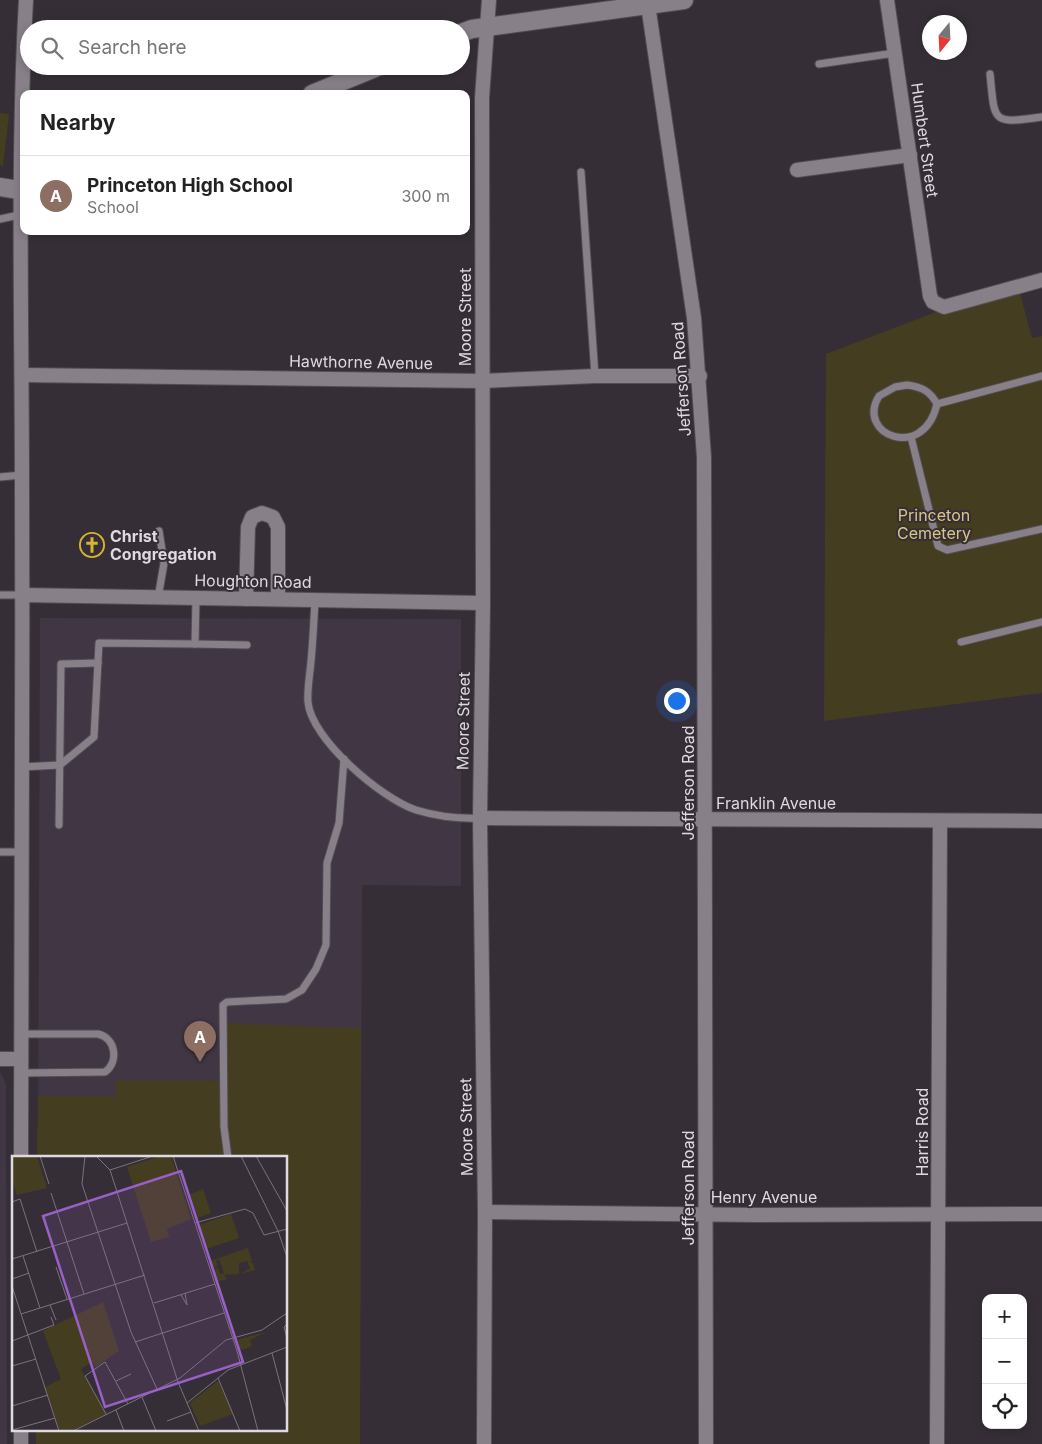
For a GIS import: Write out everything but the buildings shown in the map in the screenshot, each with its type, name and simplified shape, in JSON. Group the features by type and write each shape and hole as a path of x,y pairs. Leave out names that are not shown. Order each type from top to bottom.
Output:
{"street":[{"path":"25,20 26,0"},
{"name":"Moore Street","path":"484,1444 485,1212 480,818 483,603 482,98 490,9 489,0"},
{"path":"470,31 684,0"},
{"name":"Humbert Street","path":"887,0 930,296 933,302 944,307 1042,280"},
{"name":"Jefferson Road","path":"648,6 687,262 700,376 704,458 706,1444"},
{"path":"21,90 22,75"},
{"path":"322,90 358,75"},
{"path":"797,170 910,155"},
{"path":"0,188 20,191"},
{"path":"20,207 22,375 21,1156"},
{"name":"Hawthorne Avenue","path":"22,375 482,381 595,376 700,376"},
{"path":"246,599 248,527 252,517 262,514 273,517 278,528 278,599"},
{"name":"Houghton Road","path":"22,595 483,603"},
{"name":"Franklin Avenue","path":"480,818 1042,820"},
{"name":"Harris Road","path":"937,1444 940,821"},
{"path":"0,1059 21,1066"},
{"name":"Henry Avenue","path":"485,1212 1042,1214"}],"lane":[{"path":"819,64 895,53"},
{"path":"990,74 994,111 1000,119 1008,122 1042,117"},
{"path":"581,172 595,376"},
{"path":"0,219 19,215"},
{"path":"937,404 1042,376"},
{"path":"907,385 920,387 931,394 937,404 934,418 928,427 921,433 911,437 889,434 875,422 873,413 879,396 895,387 907,385"},
{"path":"911,437 938,546 942,549 947,550 1042,529"},
{"path":"0,477 22,475"},
{"path":"158,598 164,563 159,531"},
{"path":"0,595 22,595"},
{"path":"195,644 196,598"},
{"path":"315,599 308,704 322,734 344,759 374,786 414,809 465,819 480,818"},
{"path":"961,642 1042,622"},
{"path":"21,767 60,765 94,737 99,643 247,645"},
{"path":"59,825 60,664 98,663"},
{"path":"228,1156 224,1127 223,1005 227,1002 286,999 302,990 316,969 326,945 327,863 339,823 344,759"},
{"path":"0,852 21,852"},
{"path":"21,1034 98,1034 110,1038 113,1044 113,1052 110,1068 101,1073 21,1066"}],"shaded area":[{"path":"40,618 461,619 461,886 362,885 360,1444 37,1444 250,1432 288,1432 288,1156 38,1156"},
{"path":"0,1071 6,1084 7,1444 0,1444"}],"green space":[{"path":"0,113 9,114 3,166 0,165"},
{"name":"Princeton Cemetery","path":"1019,290 1032,338 1042,336 1042,693 824,721 826,354 936,312"},
{"path":"227,1023 361,1028 360,1444 36,1444 36,1432 288,1432 288,1156 37,1156 38,1096 116,1096 116,1080 225,1081"}],"place":[{"name":"Christ Congregation","path":"92,545"},
{"name":"Princeton High School","path":"200,1062"}]}
